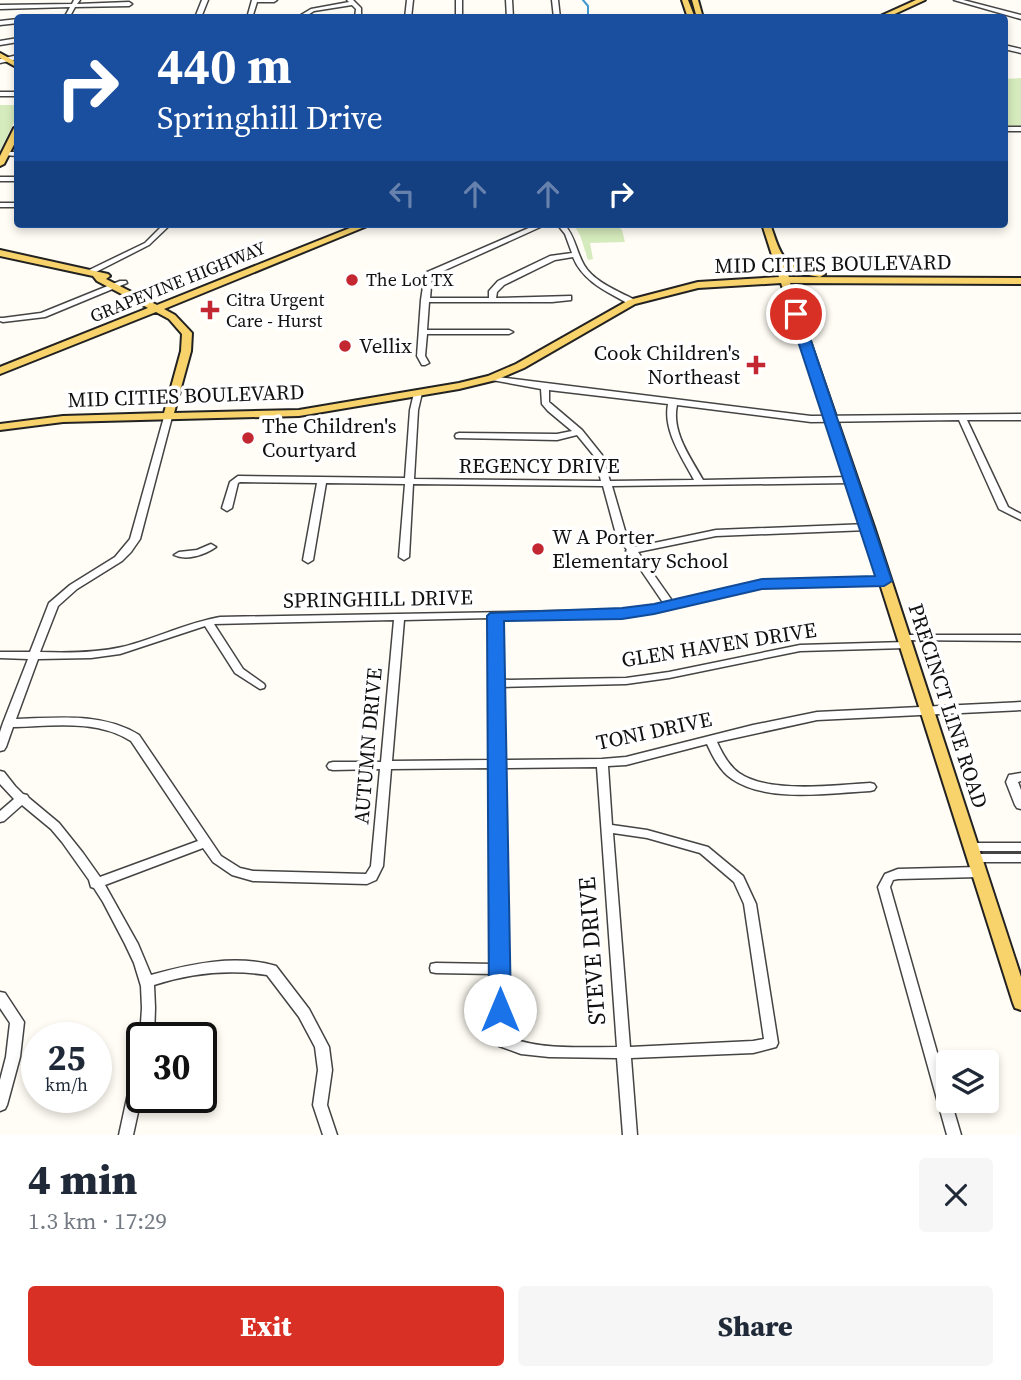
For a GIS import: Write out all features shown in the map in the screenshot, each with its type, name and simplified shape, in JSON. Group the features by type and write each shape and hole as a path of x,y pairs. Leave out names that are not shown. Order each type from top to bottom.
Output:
{"main road":[{"path":"892,14 922,0"},
{"path":"0,55 4,60"},
{"path":"0,164 14,136"},
{"name":"GRAPEVINE HIGHWAY","path":"0,371 358,228"},
{"name":"PRECINCT LINE ROAD","path":"767,228 1016,973 1021,1003"},
{"path":"0,253 93,273 161,307 172,317 188,337 169,414"},
{"path":"753,279 771,268 776,254 794,270 831,275"},
{"name":"MID CITIES BOULEVARD","path":"783,278 818,281 1021,274"},
{"name":"MID CITIES BOULEVARD","path":"299,409 486,372 518,359 594,313 660,287 717,278 831,275 1021,281"},
{"path":"698,285 717,278"},
{"path":"753,279 789,294 818,281"},
{"name":"MID CITIES BOULEVARD","path":"0,419 45,413 169,414 299,409 404,396 492,378 520,366 629,300 698,285 753,279"},
{"path":"492,378 497,372 515,364 518,359"},
{"name":"MID CITIES BOULEVARD","path":"0,427 77,415"}],"street":[{"path":"255,0 274,0"},
{"path":"957,0 1021,17"},
{"path":"306,14 351,1"},
{"path":"0,7 76,2 129,4"},
{"path":"5,154 14,154"},
{"path":"93,273 147,244 164,228"},
{"path":"425,363 421,356 426,282 433,272 535,228"},
{"path":"565,228 571,235 581,266 592,277 629,300"},
{"path":"492,300 493,291 501,283 553,258 576,256"},
{"path":"3,320 42,315 120,285"},
{"path":"425,300 568,298"},
{"path":"422,332 509,332"},
{"path":"492,378 545,387 831,419 1021,417"},
{"path":"545,387 545,402 579,432 599,457 618,526 631,551 670,605"},
{"path":"404,557 414,410 418,393"},
{"path":"404,396 414,410"},
{"path":"673,402 670,411 672,422 700,482"},
{"path":"0,747 53,605 61,595 114,561 130,547 169,414"},
{"path":"962,418 1004,509 1009,514 1021,517"},
{"path":"459,436 557,437 579,432"},
{"name":"REGENCY DRIVE","path":"228,508 232,489 238,479 608,484 852,480"},
{"path":"308,560 322,482"},
{"path":"631,551 716,533 868,527"},
{"path":"179,555 199,553 211,547"},
{"name":"SPRINGHILL DRIVE","path":"0,655 121,650 207,622 622,613 762,584 884,581"},
{"path":"495,616 501,1030 504,1042 534,1051 623,1052 768,1046 772,1038 750,904 739,878 704,850 647,834 606,828"},
{"name":"AUTUMN DRIVE","path":"205,843 217,859 244,875 345,879 372,877 377,866 399,618"},
{"path":"207,622 239,671 260,686"},
{"name":"GLEN HAVEN DRIVE","path":"496,684 626,681 669,675 800,648 1021,638"},
{"name":"TONI DRIVE","path":"333,766 626,761 817,716 1021,706"},
{"path":"8,723 105,724 126,730 135,738 205,843 95,884"},
{"path":"710,740 724,765 734,775 755,785 779,788 870,787"},
{"name":"STEVE DRIVE","path":"602,763 630,1135"},
{"path":"0,775 8,786 68,840 120,923 147,982 147,1022"},
{"path":"1021,777 1013,778 1012,782 1021,805"},
{"path":"0,818 23,798"},
{"path":"954,1135 884,887 889,877 898,874 1021,847"},
{"path":"976,859 1021,858"},
{"path":"147,982 192,967 241,965 271,970 304,1013 322,1047 325,1070 320,1105 330,1135"},
{"path":"436,968 500,969"},
{"path":"0,997 17,1022 13,1057 0,1105"},
{"path":"126,1135 131,1113"}],"green space":[{"path":"1021,78 1021,127 1008,127 1008,79"},
{"path":"0,105 14,105 14,122 0,151"},
{"path":"576,228 620,228 625,242 590,243 593,259 588,260"}],"waterway":[{"path":"583,0 588,6 588,14"}],"place":[{"name":"The Lot TX","path":"352,280"},
{"name":"Citra Urgent Care - Hurst","path":"210,310"},
{"name":"Vellix","path":"345,346"},
{"name":"Cook Children's Northeast","path":"756,365"},
{"name":"The Children's Courtyard","path":"248,438"},
{"name":"W A Porter Elementary School","path":"538,549"}],"route":[{"path":"500,1010 495,616 622,613 654,609 762,584 884,581 796,314"}]}
